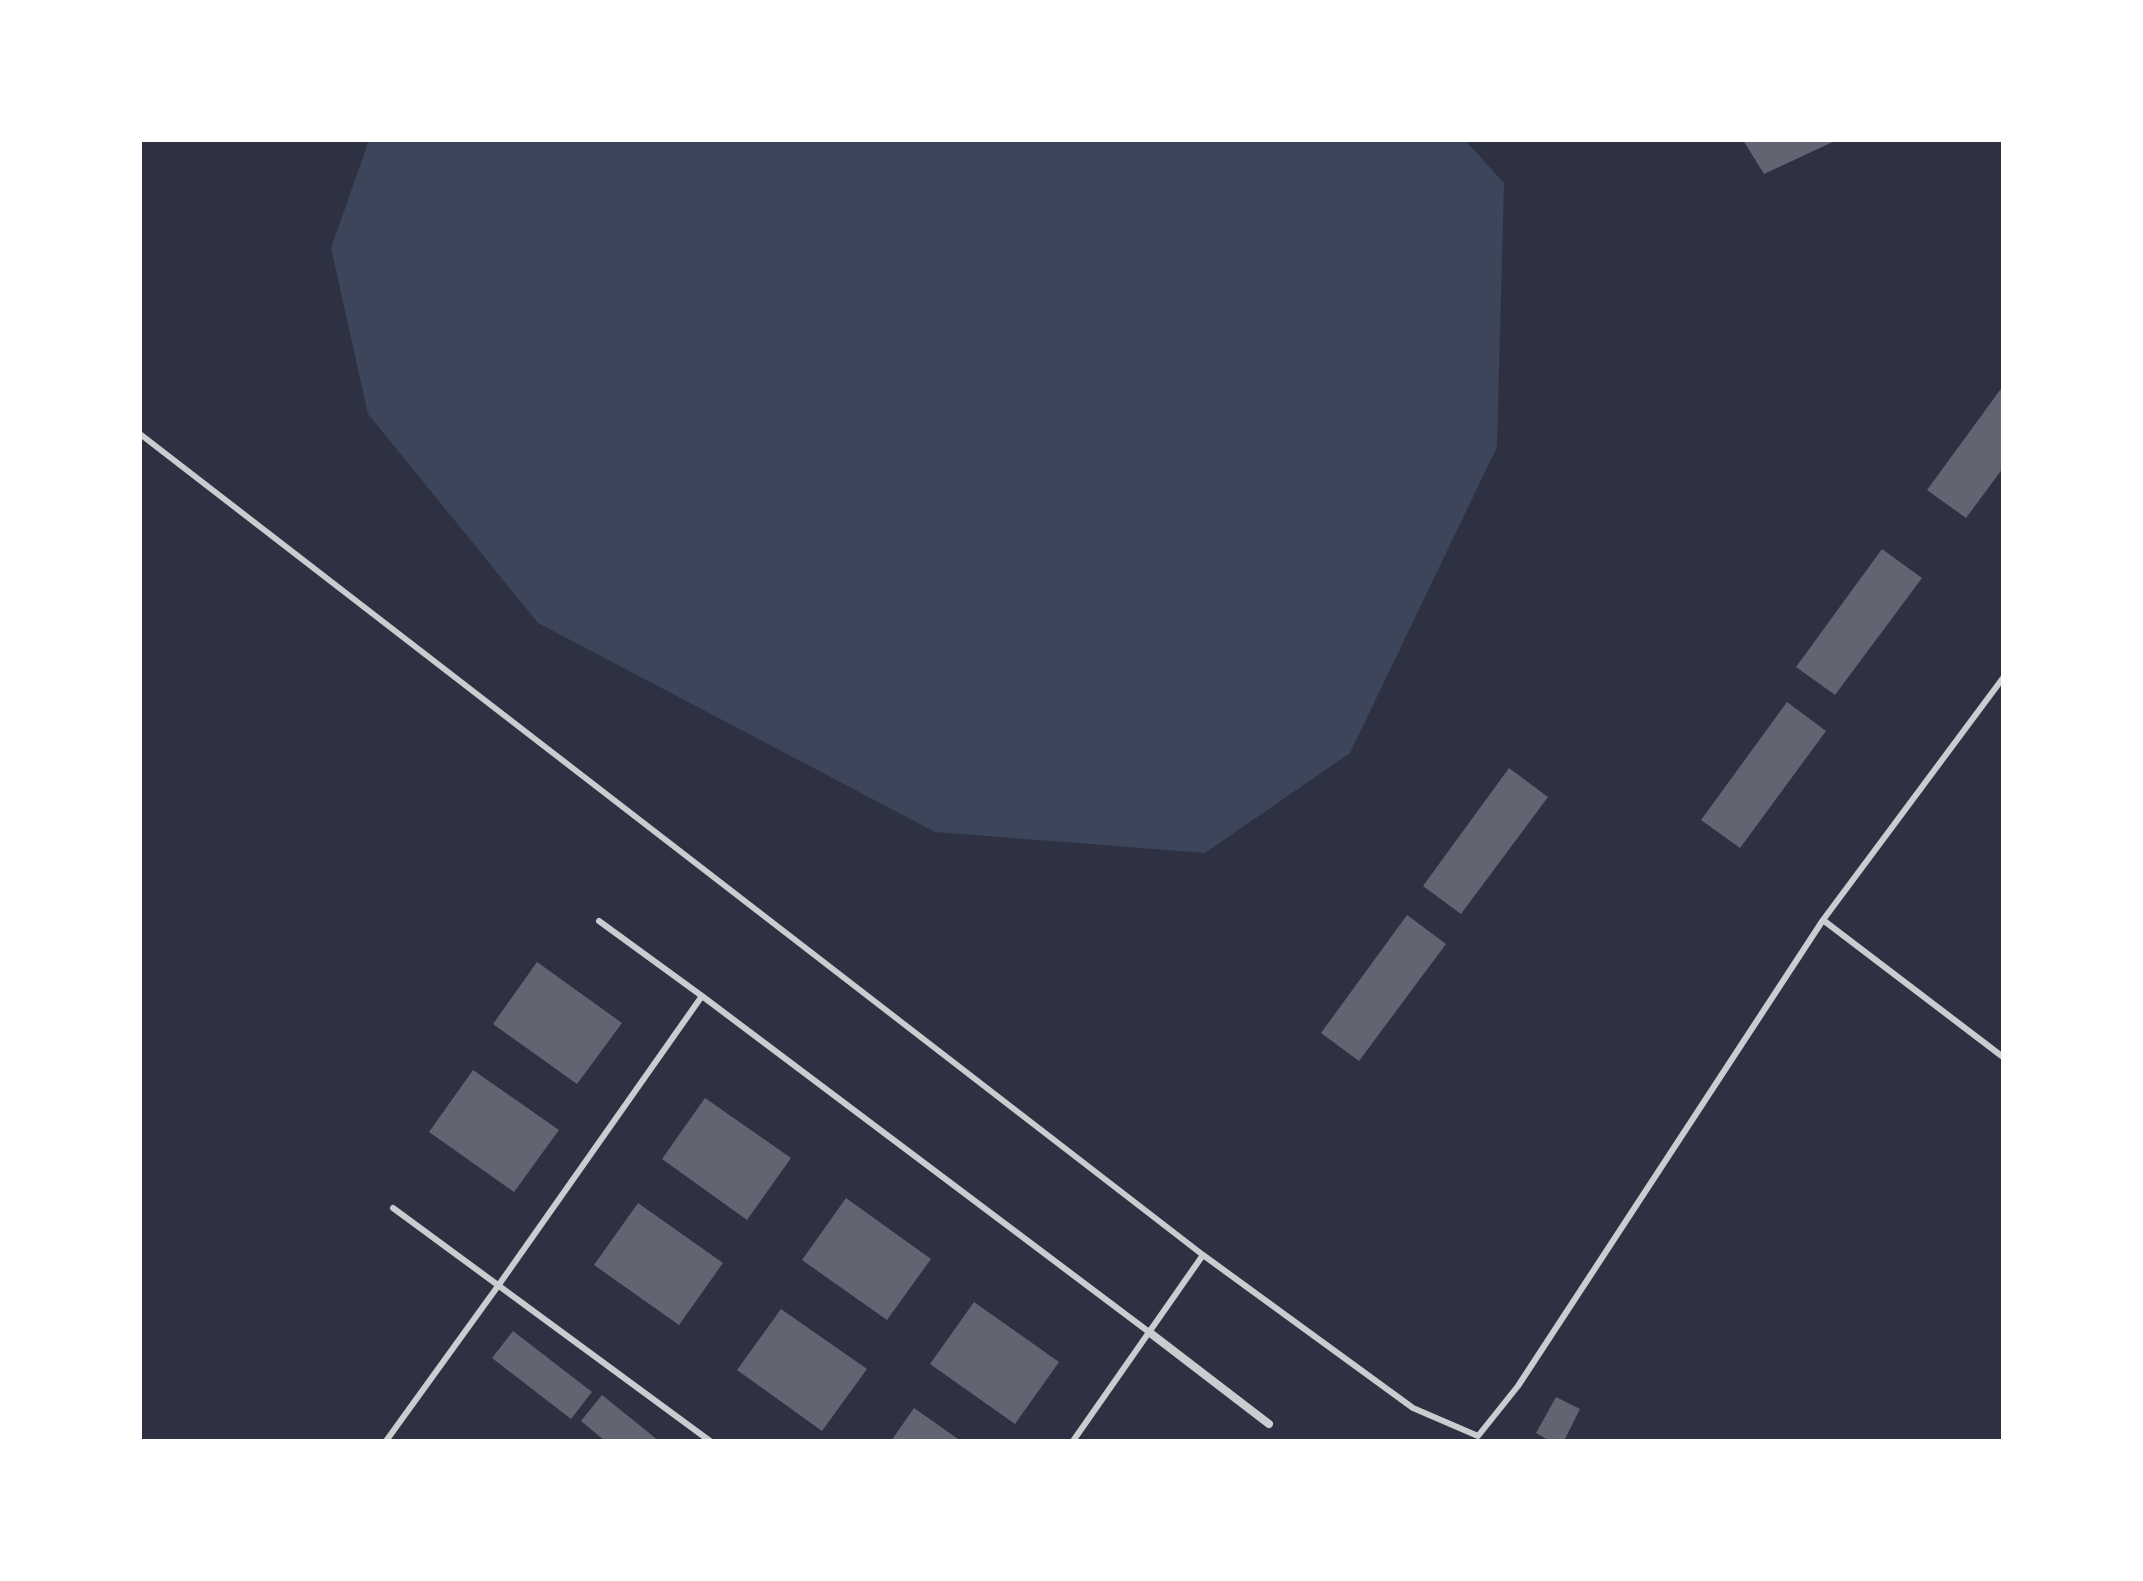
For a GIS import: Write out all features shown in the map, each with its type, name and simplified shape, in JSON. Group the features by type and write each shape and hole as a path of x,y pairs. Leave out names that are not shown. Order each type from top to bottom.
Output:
{"street":[{"path":"1149,1332 1269,1424"}],"lane":[{"path":"140,434 1203,1255 1413,1408 1478,1436 1518,1386 1823,920 2003,678"},
{"path":"1823,920 2003,1057"},
{"path":"599,921 1149,1332"},
{"path":"386,1441 702,996"},
{"path":"393,1208 710,1441"},
{"path":"1073,1441 1203,1255"}],"shaded area":[{"path":"369,140 1465,140 1504,183 1497,447 1350,753 1205,853 935,832 538,623 368,414 331,248"}],"building":[{"path":"1743,140 1837,140 1764,174"},
{"path":"2003,386 2003,468 1966,518 1927,490"},
{"path":"1882,549 1922,578 1835,695 1796,667"},
{"path":"1787,702 1826,731 1740,848 1701,820"},
{"path":"1509,768 1548,797 1461,914 1423,886"},
{"path":"1407,915 1446,944 1359,1061 1321,1033"},
{"path":"537,962 622,1023 577,1084 493,1024"},
{"path":"473,1070 559,1130 514,1192 429,1132"},
{"path":"705,1098 791,1158 747,1220 662,1159"},
{"path":"846,1198 931,1259 887,1320 802,1260"},
{"path":"638,1203 723,1263 679,1325 594,1265"},
{"path":"974,1302 1059,1362 1015,1424 930,1364"},
{"path":"781,1309 867,1369 822,1431 737,1370"},
{"path":"513,1331 592,1392 571,1419 492,1358"},
{"path":"602,1395 659,1441 605,1441 581,1421"},
{"path":"1556,1397 1580,1409 1564,1441 1550,1441 1536,1433"},
{"path":"914,1408 961,1441 891,1441"}]}
